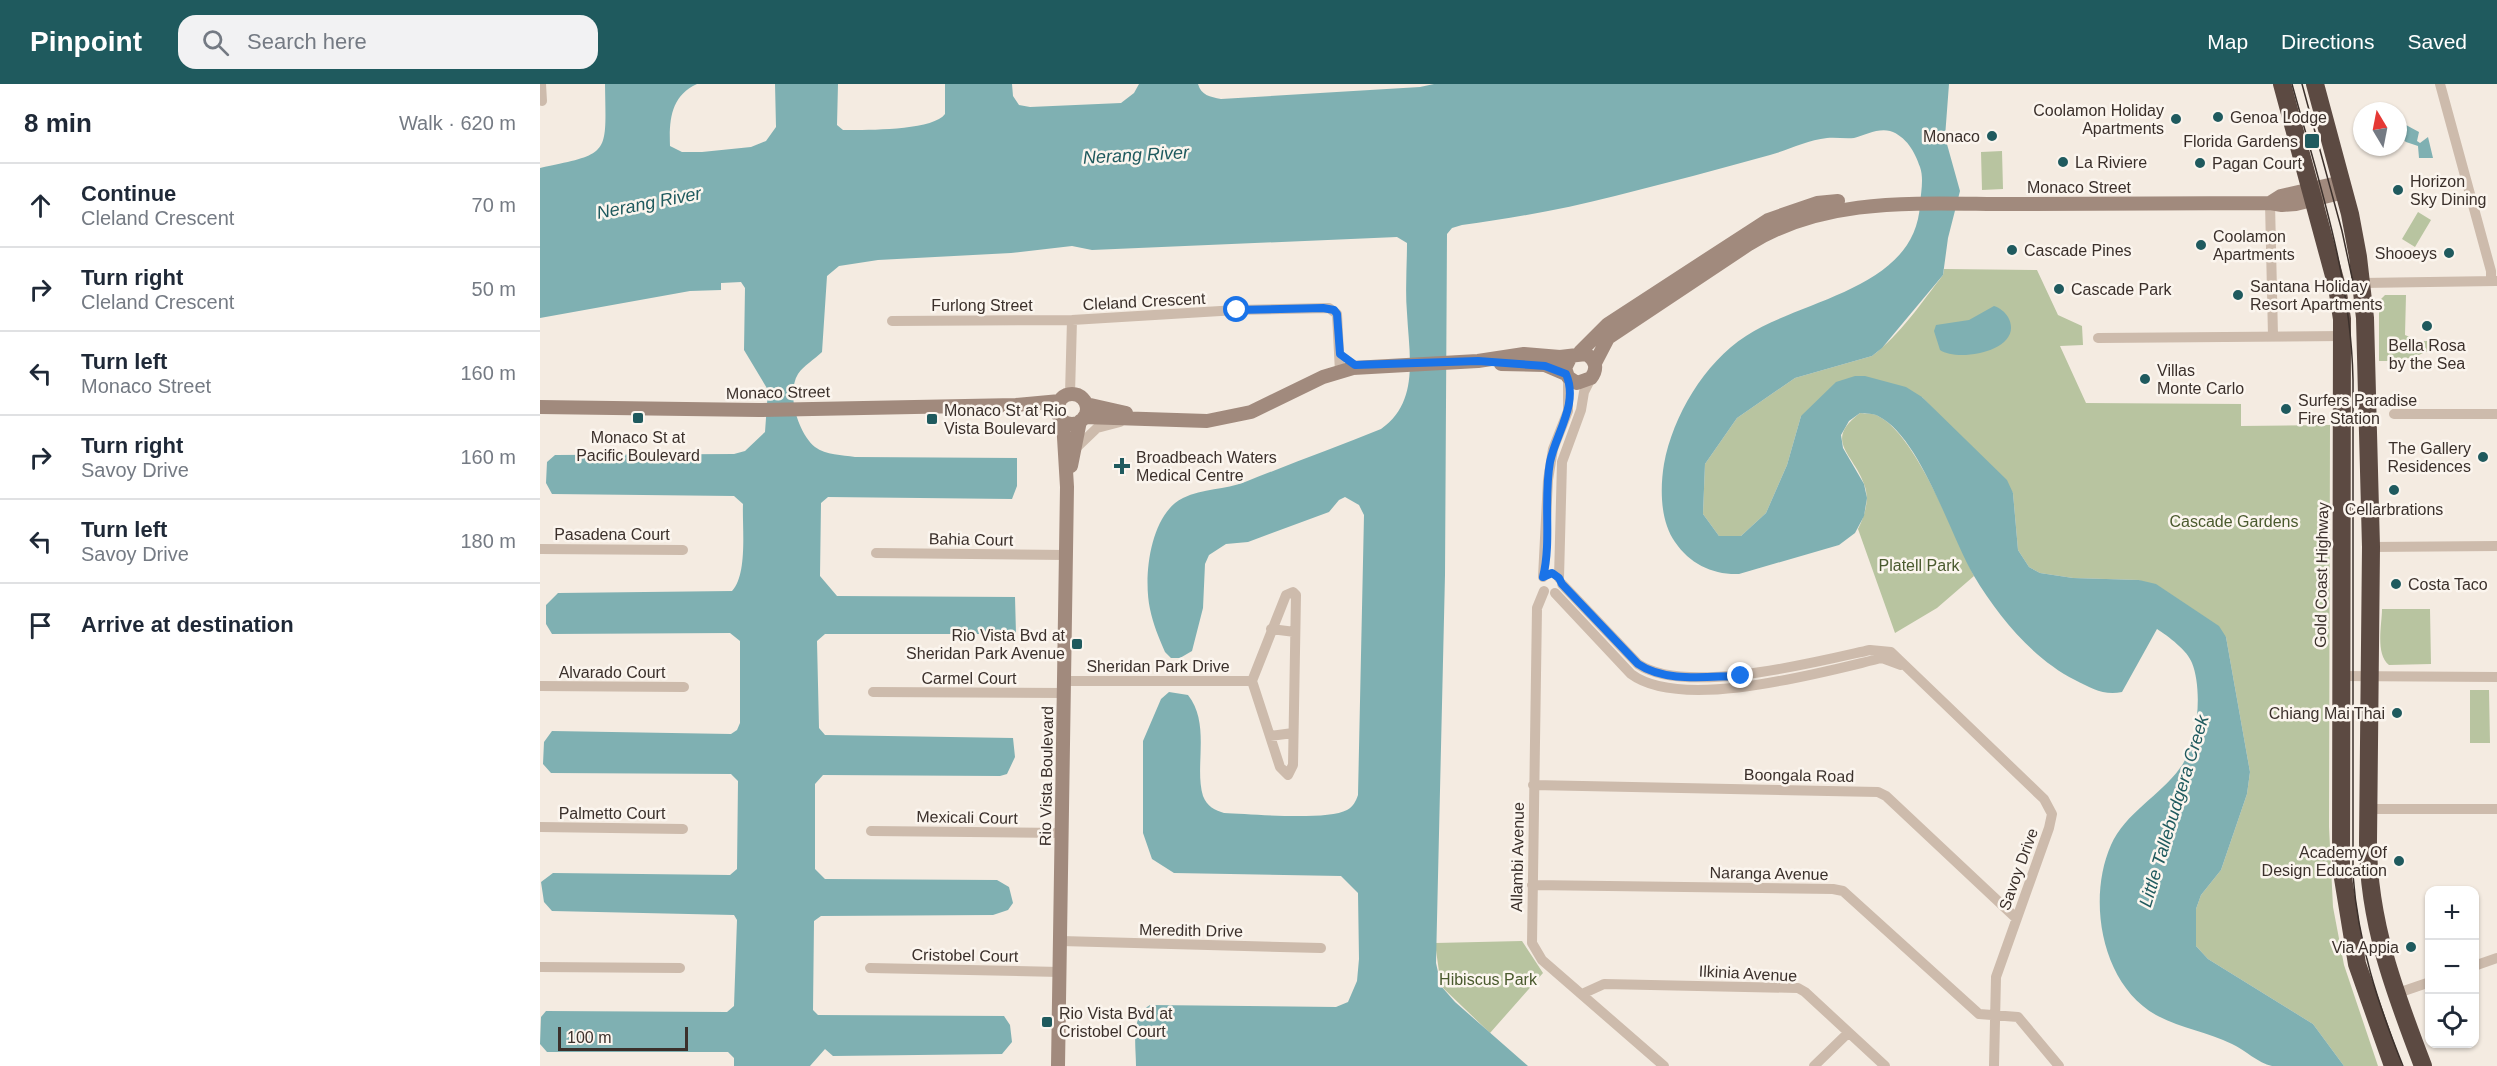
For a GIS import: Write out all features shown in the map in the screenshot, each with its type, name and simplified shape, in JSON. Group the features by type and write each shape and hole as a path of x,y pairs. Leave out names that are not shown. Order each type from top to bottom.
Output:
{"highway":[{"name":"Gold Coast Highway","path":"2282,84 2337,287 2343,336 2339,676 2339,809 2343,893 2356,964 2393,1066"},
{"path":"2315,84 2343,187 2362,283 2365,318 2371,547 2368,810 2369,871 2373,910 2395,994 2423,1066"}],"street":[{"path":"542,84 542,101"},
{"path":"2362,283 2494,281 2440,84"},
{"name":"Monaco Street","path":"1595,363 1608,338 1625,320 1768,220 1817,203 1845,201 1888,205 2270,203 2282,205 2312,194 2343,187"},
{"path":"2270,203 2273,336"},
{"name":"Cleland Crescent","path":"1072,320 1329,308 1337,314 1340,372"},
{"name":"Furlong Street","path":"892,321 1072,320"},
{"name":"Rio Vista Boulevard","path":"1059,1066 1067,487 1063,407 1072,320"},
{"name":"Monaco Street","path":"1575,354 1608,324 1625,320"},
{"path":"2098,338 2343,336"},
{"path":"1340,354 1349,362 1367,366"},
{"path":"1084,414 1207,421 1238,415 1340,372 1367,366 1478,361 1524,354 1575,354 1592,357 1595,363 1591,378 1584,392 1581,410 1562,462 1555,587"},
{"path":"1555,587 1541,585 1548,480 1553,449 1568,411 1565,368 1575,354"},
{"path":"1478,361 1545,366 1577,383 1591,378"},
{"path":"1063,407 1080,396 1084,414"},
{"name":"Monaco Street","path":"540,407 759,410 1016,405 1063,407 1068,423 1084,414"},
{"path":"1084,414 1123,420 1152,419"},
{"name":"Rio Vista Boulevard","path":"1067,487 1073,451 1084,414"},
{"path":"2394,414 2497,414"},
{"path":"1073,451 1097,428 1123,420"},
{"path":"2371,547 2497,546"},
{"name":"Pasadena Court","path":"540,549 684,550"},
{"name":"Bahia Court","path":"876,553 1066,555"},
{"path":"1543,577 1552,573 1555,587"},
{"name":"Savoy Drive","path":"1555,587 1649,672 1667,675 1741,676 1881,650 1891,652 2049,806 2052,814 2049,828 1995,977 1994,1066"},
{"name":"Allambi Avenue","path":"1555,587 1537,608 1532,943 1542,960 1664,1066"},
{"name":"Sheridan Park Drive","path":"1293,592 1296,595 1295,632 1293,769 1288,775 1280,767 1252,681 1286,595 1293,592"},
{"path":"1271,629 1295,632"},
{"path":"2339,676 2497,677"},
{"name":"Sheridan Park Drive","path":"1064,687 1252,681"},
{"name":"Alvarado Court","path":"540,686 684,687"},
{"name":"Carmel Court","path":"873,692 1064,687"},
{"path":"1270,736 1293,733"},
{"name":"Boongala Road","path":"1533,785 1878,792 1886,796 2016,918"},
{"path":"2368,810 2497,809"},
{"name":"Palmetto Court","path":"540,827 683,829"},
{"name":"Mexicali Court","path":"871,831 1062,833"},
{"name":"Naranga Avenue","path":"1532,885 1833,888 1843,891 1979,1014 2018,1017 2059,1066"},
{"name":"Meredith Drive","path":"1061,941 1321,948"},
{"path":"2479,965 2497,958"},
{"path":"540,966 680,968"},
{"name":"Cristobel Court","path":"870,968 1060,972"},
{"name":"Ilkinia Avenue","path":"1582,994 1604,984 1798,988 1884,1066"},
{"path":"2395,994 2425,984"},
{"path":"1814,1066 1848,1033"}],"green space":[{"path":"2002,151 2003,189 1982,190 1981,152"},
{"path":"2418,212 2431,220 2415,247 2402,239"},
{"name":"Cascade Gardens","path":"1944,269 2037,270 2058,315 2082,326 2083,345 2060,346 2086,403 2241,404 2241,426 2330,425 2329,827 2333,907 2344,965 2378,1066 2344,1066 2313,1024 2208,959 2196,946 2196,909 2201,895 2221,870 2247,794 2250,772 2226,637 2139,580 2073,578 2040,573 2029,567 2018,550 2013,493 1922,397 1801,416 1787,465 1766,513 1741,536 1719,536 1703,514 1705,464 1737,418 1795,378 1872,356 1910,318 1943,275"},
{"path":"2385,295 2406,295 2405,335 2419,341 2428,341 2428,351 2405,361 2379,361 2379,301"},
{"name":"Platell Park","path":"1860,413 1878,416 1892,426 1906,443 1933,488 1974,576 1937,608 1895,633 1858,529 1866,507 1866,490 1842,440 1843,432 1849,423"},
{"path":"2382,609 2430,609 2431,664 2389,665 2382,654 2381,646"},
{"path":"2470,690 2489,690 2490,743 2470,743"},
{"name":"Hibiscus Park","path":"1522,941 1543,973 1490,1033 1441,986 1435,943"}],"water":[{"path":"605,84 697,84 682,95 673,109 670,146 682,152 702,152 751,147 766,141 776,127 775,84 838,84 837,125 843,130 853,130 913,127 938,120 945,114 945,84 1012,84 1013,96 1019,105 1030,107 1121,103 1134,93 1139,84 1198,84 1204,93 1221,99 1420,87 1434,84 1949,84 1945,137 1960,191 1948,238 1943,275 1882,348 1872,356 1795,378 1737,418 1705,464 1703,514 1719,536 1741,536 1766,513 1787,465 1801,416 1836,382 1855,376 1865,376 1906,387 1922,397 2007,480 2013,493 2018,550 2029,567 2040,573 2073,578 2139,580 2156,584 2219,626 2226,637 2250,772 2247,794 2221,870 2201,895 2196,909 2196,946 2208,959 2313,1024 2344,1066 2272,1066 2223,1040 2156,1015 2137,1001 2122,983 2111,962 2100,914 2100,890 2111,845 2125,823 2180,768 2195,732 2198,702 2195,674 2190,658 2172,640 2157,629 2122,692 2109,693 2092,688 2059,671 2044,660 2017,635 1983,591 1921,465 1893,427 1874,414 1860,413 1849,421 1841,435 1843,448 1864,484 1867,498 1864,516 1855,533 1839,545 1739,574 1729,574 1711,570 1695,562 1681,550 1670,534 1662,504 1664,464 1668,446 1683,410 1704,376 1731,347 1746,336 1769,323 1852,288 1878,273 1899,255 1914,233 1920,204 1921,171 1909,145 1896,133 1885,130 1854,138 1820,139 1770,155 1596,201 1462,225 1452,228 1447,234 1445,575 1436,963 1441,986 1455,1002 1528,1066 1136,1066 1135,1032 1139,1016 1150,1005 1336,1007 1348,1002 1357,981 1358,893 1341,876 1174,873 1152,859 1143,833 1143,741 1161,699 1169,692 1188,695 1199,719 1201,785 1203,796 1211,807 1224,813 1306,816 1337,813 1353,806 1358,795 1364,515 1359,505 1345,497 1339,500 1329,512 1248,542 1226,544 1209,555 1205,564 1203,608 1192,651 1180,658 1171,658 1165,652 1154,626 1148,596 1148,580 1156,532 1172,506 1183,498 1198,492 1245,482 1381,429 1393,418 1402,405 1407,391 1410,361 1406,296 1407,243 1397,237 1092,250 1072,246 1011,253 878,260 839,266 827,276 822,352 798,374 793,391 799,423 809,441 824,452 855,457 1017,458 1017,486 1012,499 828,497 821,503 820,576 837,596 1015,597 1016,634 825,634 817,641 819,728 825,735 1013,738 1015,757 1007,774 1000,776 823,775 815,784 815,869 825,879 997,880 1009,887 1013,903 1008,910 993,915 821,916 814,921 813,1010 818,1015 1004,1016 1010,1025 1012,1042 1002,1054 833,1056 825,1049 810,1066 734,1066 734,1058 728,1052 547,1052 540,1044 541,1017 546,1011 727,1012 734,1006 737,920 734,915 552,911 544,902 541,882 553,873 730,875 737,869 738,781 731,774 551,773 543,764 544,742 552,731 731,734 737,730 740,723 740,641 730,633 552,634 546,624 546,605 558,593 732,591 740,573 743,537 743,504 734,496 552,494 546,483 547,462 555,455 734,454 745,451 765,432 768,390 744,350 745,288 741,282 721,283 721,290 690,291 540,318 540,168 580,159 592,154 600,147 604,138"},
{"path":"2407,126 2419,132 2417,141 2420,143 2428,137 2433,158 2419,158 2418,146 2407,142"},
{"path":"1994,306 2008,317 2011,328 2008,338 1988,351 1975,354 1949,354 1940,350 1934,331 1936,325 1969,320"}],"tram line":[{"path":"2292,84 2332,230 2351,342 2353,380 2353,875 2364,949 2385,1020 2403,1066"},
{"path":"2302,84 2342,231 2353,282"}],"place":[{"name":"Genoa Lodge","path":"2218,117"},
{"name":"Coolamon Holiday Apartments","path":"2176,119"},
{"name":"Monaco","path":"1992,136"},
{"name":"Florida Gardens","path":"2312,141"},
{"name":"La Riviere","path":"2063,162"},
{"name":"Pagan Court","path":"2200,163"},
{"name":"Horizon Sky Dining","path":"2398,190"},
{"name":"Coolamon Apartments","path":"2201,245"},
{"name":"Cascade Pines","path":"2012,250"},
{"name":"Shooeys","path":"2449,253"},
{"name":"Cascade Park","path":"2059,289"},
{"name":"Santana Holiday Resort Apartments","path":"2238,295"},
{"name":"Bella Rosa by the Sea","path":"2427,326"},
{"name":"Villas Monte Carlo","path":"2145,379"},
{"name":"Surfers Paradise Fire Station","path":"2286,409"},
{"name":"Monaco St at Pacific Boulevard","path":"638,418"},
{"name":"Monaco St at Rio Vista Boulevard","path":"932,419"},
{"name":"The Gallery Residences","path":"2483,457"},
{"name":"Broadbeach Waters Medical Centre","path":"1122,466"},
{"name":"Cellarbrations","path":"2394,490"},
{"name":"Costa Taco","path":"2396,584"},
{"name":"Rio Vista Bvd at Sheridan Park Avenue","path":"1077,644"},
{"name":"Chiang Mai Thai","path":"2397,713"},
{"name":"Academy Of Design Education","path":"2399,861"},
{"name":"Via Appia","path":"2411,947"},
{"name":"Rio Vista Bvd at Cristobel Court","path":"1047,1022"}],"route":[{"path":"1237,310 1323,308 1334,310 1337,314 1340,354 1355,365 1478,361 1537,364 1566,374 1569,403 1566,420 1553,449 1550,462 1543,577 1552,573 1556,575 1638,664 1649,672 1667,675 1741,676"}],"water label":[{"name":"Nerang River","path":"1136,155"},
{"name":"Nerang River","path":"649,203"},
{"name":"Little Tallebudgera Creek","path":"2174,811"}]}
